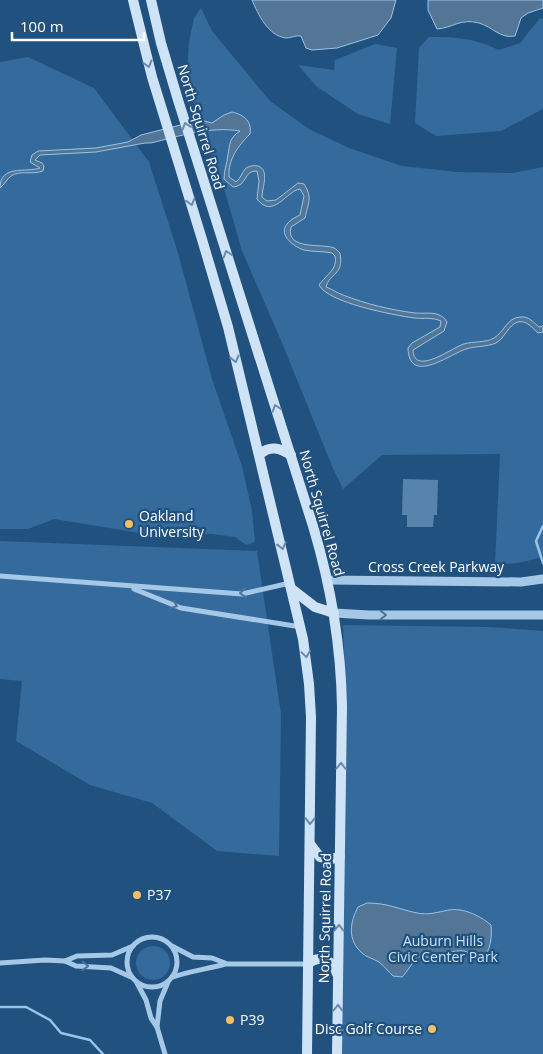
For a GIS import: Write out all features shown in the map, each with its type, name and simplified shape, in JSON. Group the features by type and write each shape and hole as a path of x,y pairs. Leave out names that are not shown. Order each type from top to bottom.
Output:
{"main road":[{"name":"North Squirrel Road","path":"133,0 160,105 228,328 301,627 310,700 307,1054"},
{"name":"North Squirrel Road","path":"151,0 161,43 178,100 291,455 328,580 334,613 342,690 337,1054"},
{"path":"260,454 272,448 278,448 291,455"},
{"path":"292,586 315,607 334,613"},
{"path":"310,844 320,857 331,859 340,857"},
{"path":"308,964 315,959 325,960 333,965 338,977"}],"street":[{"path":"0,576 242,594 292,586"},
{"name":"Cross Creek Parkway","path":"328,580 521,582 543,579"},
{"path":"129,587 181,608 301,627"},
{"path":"334,613 369,616 543,615"},
{"path":"64,961 77,956 107,956 134,945 141,940 155,938 164,940 171,946 192,956 212,958 225,964"},
{"path":"134,945 129,953 128,970 146,1000 151,1018 157,1027 166,1054"},
{"path":"137,983 153,988 161,986 173,977 177,961 171,946"},
{"path":"0,963 45,960 64,961 76,966 112,968 132,977"},
{"path":"173,977 194,970 225,964 308,964"},
{"path":"157,1027 160,1001 168,982"}],"green space":[{"path":"201,8 212,31 270,101 309,129 349,148 402,166 457,172 513,173 543,167 543,557 518,563 495,565 500,454 382,455 343,489 242,251 219,171 200,130 187,74 189,42 194,18"},
{"path":"540,18 543,19 543,109 501,131 436,136 415,123 419,48 429,37 465,39 499,50 520,43"},
{"path":"375,44 397,48 390,124 358,114 317,87 298,65 334,70 335,60"},
{"path":"28,57 94,88 149,162 178,253 212,379 242,466 252,511 255,542 246,545 235,537 212,534 158,536 54,519 28,529 0,529 0,62"},
{"path":"0,541 257,551 281,714 279,856 217,851 152,803 90,785 16,741 22,681 0,679"},
{"name":"Auburn Hills Civic Center Park","path":"343,625 489,627 543,631 543,1054 341,1054 346,703"},
{"path":"153,946 165,951 170,963 165,975 153,980 141,975 136,963 141,951"}],"shaded area":[{"path":"252,0 396,0 391,18 378,35 337,48 312,50 306,48 301,36 286,38 269,29 264,24"},
{"path":"428,0 543,0 543,8 528,13 521,18 515,36 505,36 484,25 472,22 462,22 437,29 428,10"},
{"path":"232,112 241,115 247,120 250,126 250,134 238,148 232,159 229,177 236,182 246,168 258,166 262,168 265,175 262,197 267,201 276,200 298,183 304,184 309,197 305,218 291,227 291,235 299,243 335,248 340,253 340,266 326,287 352,298 379,306 415,313 437,314 447,322 444,331 413,350 415,358 420,361 427,361 464,344 491,340 512,320 520,317 528,318 539,327 543,326 543,332 538,333 527,323 518,322 496,343 466,349 431,365 415,365 410,359 408,348 412,343 440,327 441,321 414,318 362,307 348,303 325,291 319,285 335,265 335,256 332,253 307,251 300,248 288,240 284,232 288,223 300,215 304,196 300,189 274,206 268,207 257,199 259,181 257,171 249,173 238,186 233,187 224,179 231,142 240,131 206,131 96,152 40,155 35,160 42,163 44,166 43,171 15,174 0,188 1,180 9,172 40,168 30,162 32,155 38,151 96,148 128,142 141,135 200,120 212,123"},
{"path":"367,903 387,905 421,914 450,910 469,912 491,925 489,948 482,958 460,951 433,958 419,957 415,959 402,977 393,976 379,962 362,953 357,948 352,937 353,919 358,907"}],"building":[{"path":"403,479 438,480 437,515 434,515 433,527 407,527 407,515 402,515"}],"waterway":[{"path":"543,526 536,541 543,563"},
{"path":"0,1007 26,1007 50,1020 61,1033 90,1040 103,1054"}],"place":[{"name":"Oakland University","path":"129,524"},
{"name":"P37","path":"137,895"},
{"name":"P39","path":"230,1020"},
{"name":"Disc Golf Course","path":"432,1029"}]}
